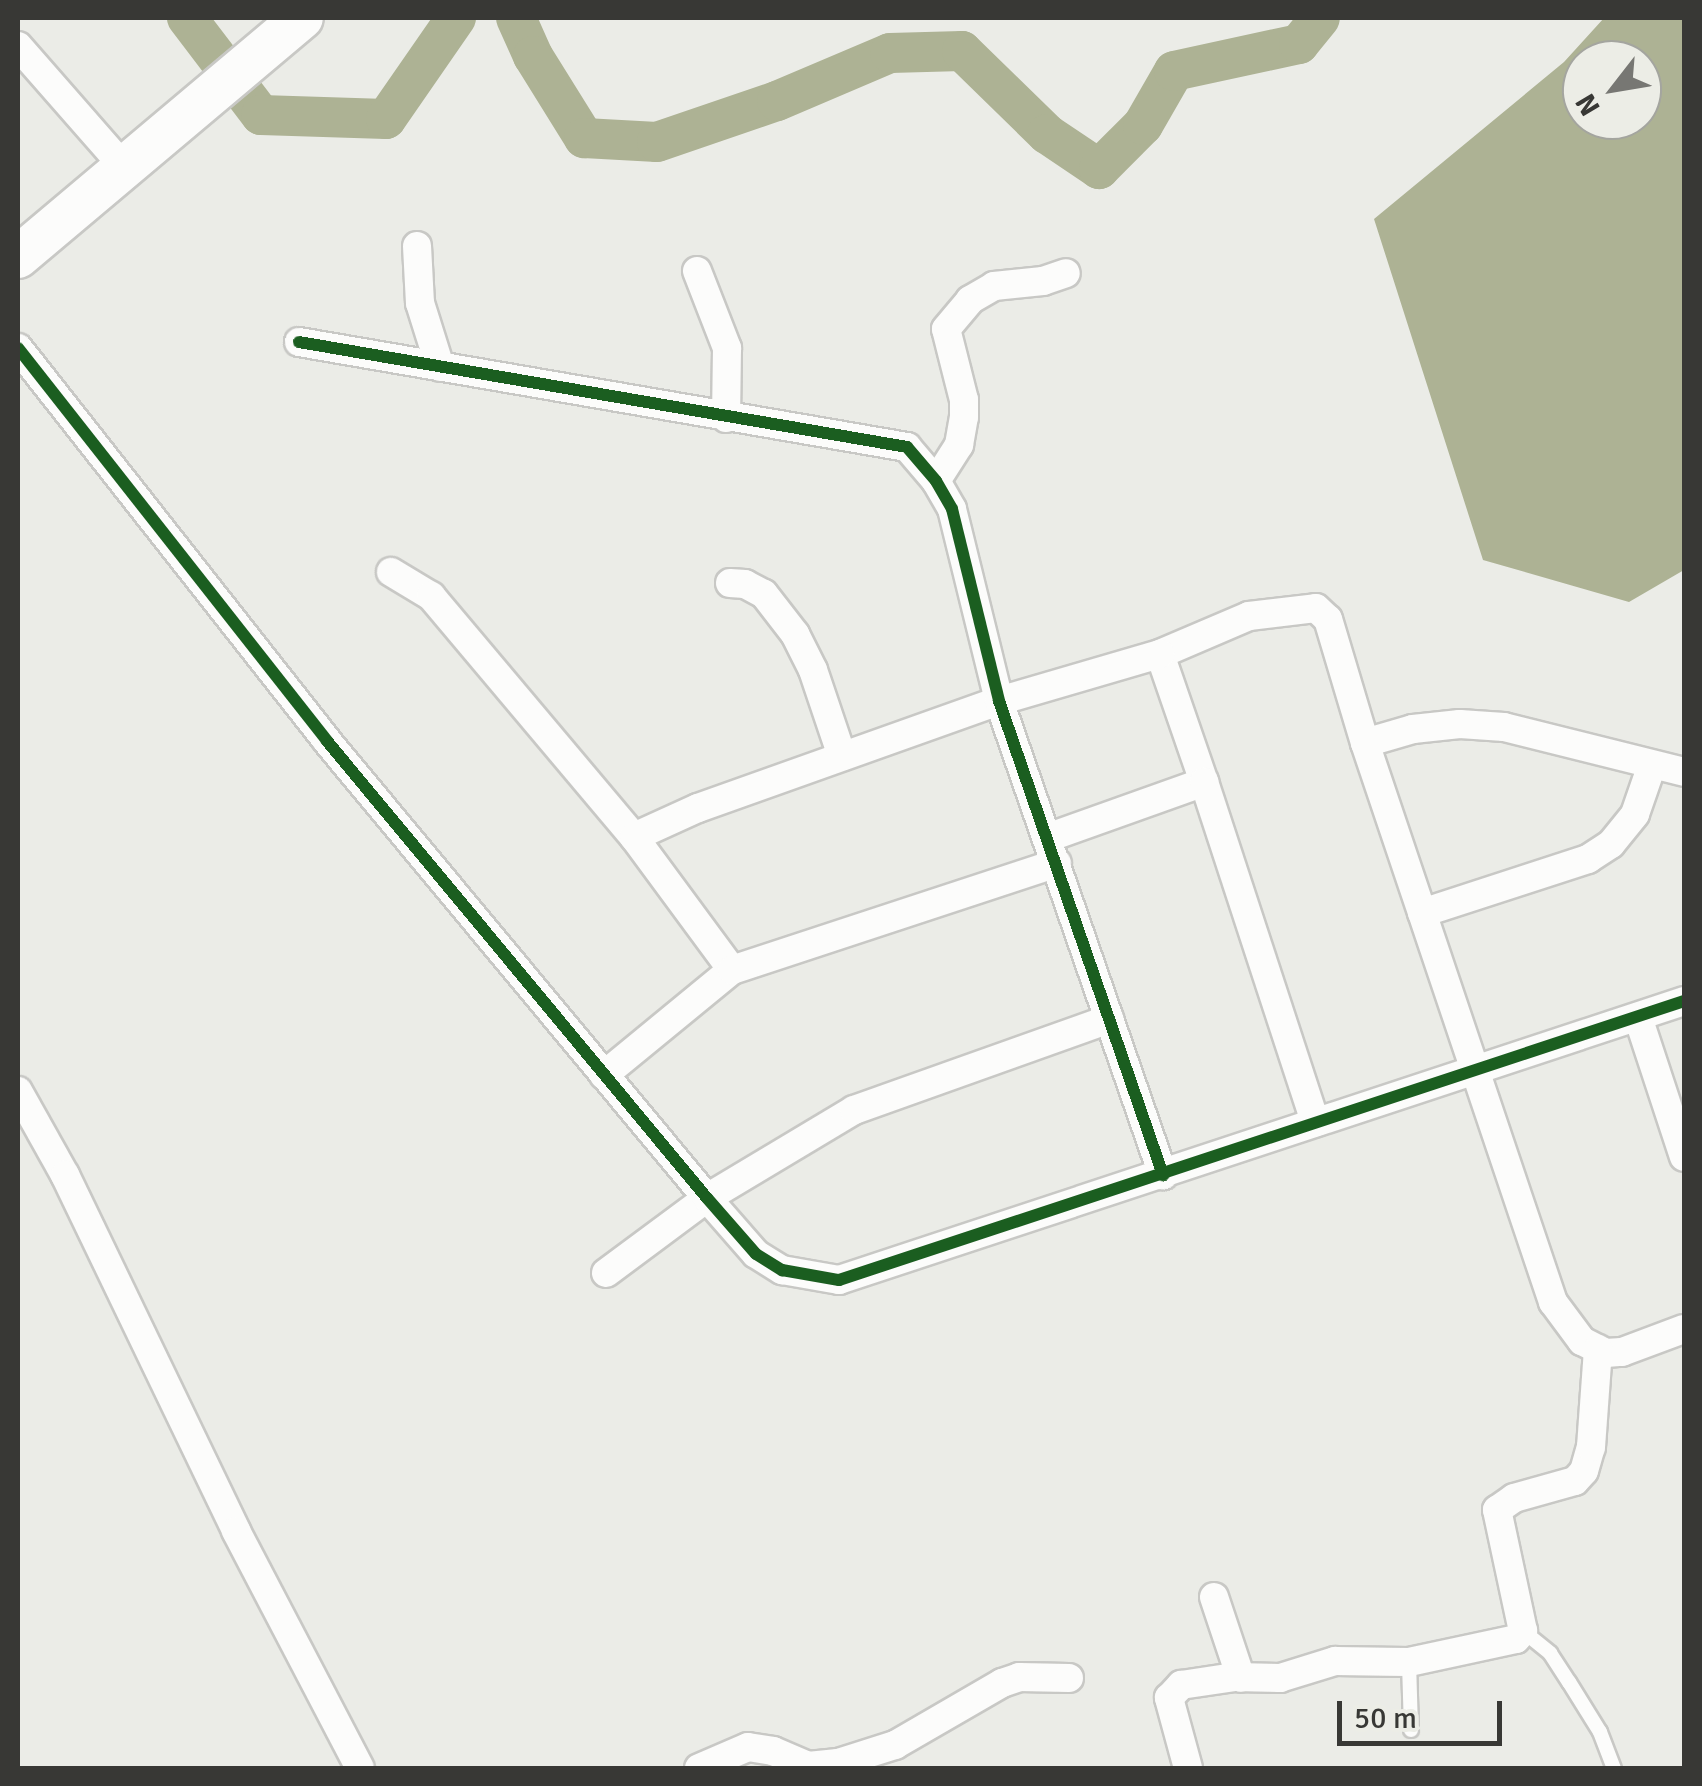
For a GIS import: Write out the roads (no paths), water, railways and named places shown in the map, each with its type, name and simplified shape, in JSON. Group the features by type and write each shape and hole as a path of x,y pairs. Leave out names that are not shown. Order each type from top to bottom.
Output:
{"main road":[{"path":"18,257 302,18"}],"street":[{"path":"18,46 124,167"},
{"path":"416,246 420,303 440,367"},
{"path":"697,271 727,348 726,418"},
{"path":"936,481 962,434 964,400 946,337 956,313 994,286 1043,281 1066,273"},
{"path":"299,342 907,446 936,481 952,509 999,700 1163,1175"},
{"path":"18,348 327,741 604,1076 756,1254 782,1270 839,1280 1684,1000"},
{"path":"391,572 431,596 634,837 732,970"},
{"path":"730,583 744,584 764,594 794,634 814,670 842,756"},
{"path":"634,837 698,808 842,756 999,700 1160,654 1249,616 1316,608 1328,619 1365,743 1554,1302 1570,1328 1598,1349 1622,1352 1684,1329"},
{"path":"1160,654 1315,1122"},
{"path":"1365,743 1413,730 1460,724 1504,727 1684,772"},
{"path":"1422,912 1588,859 1611,844 1635,814 1652,765"},
{"path":"604,1076 732,970 1052,850 1204,782"},
{"path":"1638,1017 1684,1158"},
{"path":"606,1273 707,1198 793,1142 854,1110 1109,1019"},
{"path":"18,1092 58,1160 236,1531 360,1768"},
{"path":"1188,1768 1169,1698 1172,1690 1181,1685 1280,1678 1334,1661 1409,1662 1503,1644 1523,1631 1497,1510 1514,1498 1575,1481 1584,1471 1591,1447 1598,1349"},
{"path":"1214,1597 1240,1678"},
{"path":"699,1768 748,1747 773,1751 808,1766 838,1763 895,1746 1002,1683 1020,1677 1069,1678"}],"lane":[{"path":"1523,1631 1539,1641 1560,1668 1600,1732 1614,1768"},
{"path":"1409,1662 1411,1730"}],"waterway":[{"path":"187,18 261,115 386,119 456,18"},
{"path":"516,18 533,56 584,138 657,142 777,101 890,53 962,51 1047,134 1099,169 1143,125 1174,71 1299,44 1320,18"}]}
